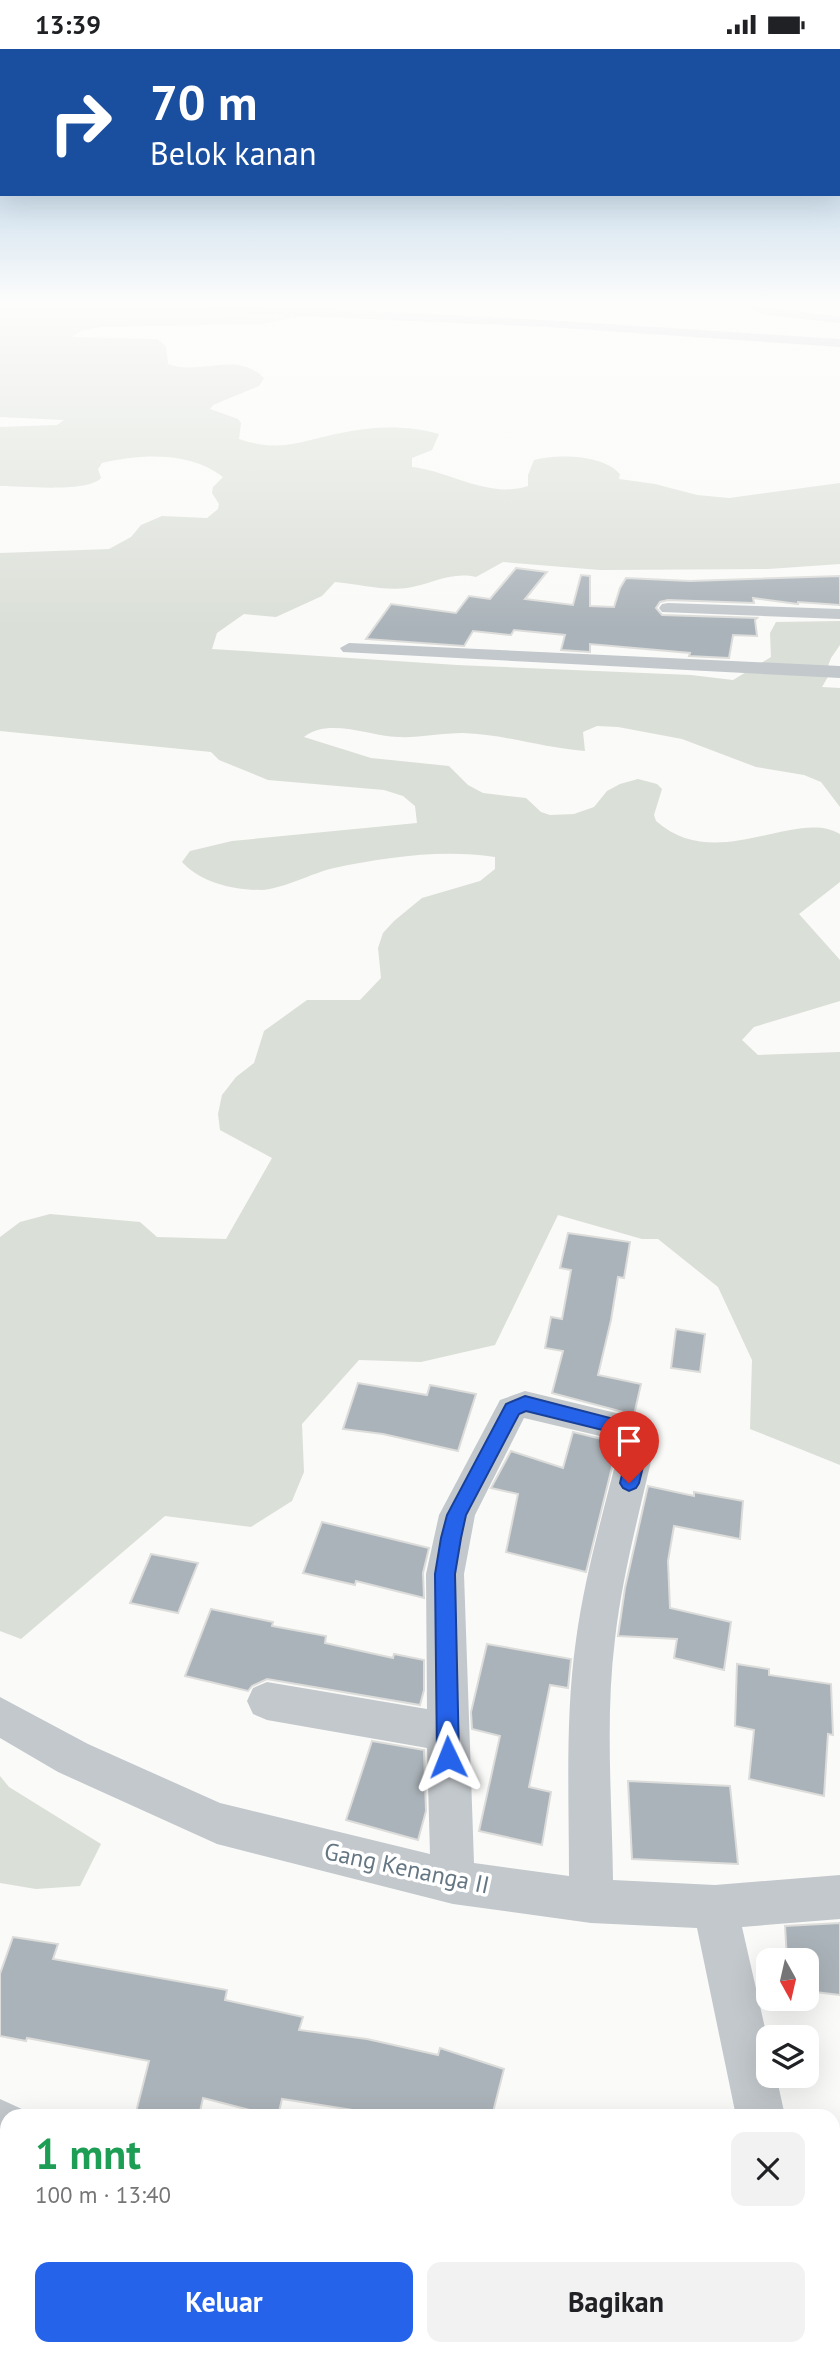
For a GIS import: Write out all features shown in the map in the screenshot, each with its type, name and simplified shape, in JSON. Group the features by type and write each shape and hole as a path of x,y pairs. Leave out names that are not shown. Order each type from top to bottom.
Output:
{"street":[{"path":"668,608 840,614"},
{"path":"349,648 840,672"},
{"path":"453,1882 447,1732 445,1574 457,1515 512,1409 525,1403 639,1432 641,1438 607,1574 596,1641 590,1708 591,1901"},
{"path":"267,1701 447,1732"},
{"name":"Gang Kenanga II","path":"0,1716 73,1758 217,1823 453,1882 591,1901 715,1907 840,1897"},
{"path":"715,1907 759,2109"}],"shaded area":[{"path":"0,413 220,413 238,419 241,423 239,439 267,445 290,444 377,428 427,431 439,434 432,450 412,458 412,467 498,489 528,486 528,475 534,460 555,457 591,459 612,467 620,474 619,479 655,484 697,495 729,498 840,483 840,564 768,569 600,570 503,562 476,577 450,577 407,588 380,588 335,582 322,596 276,617 244,614 217,633 212,649 457,665 691,675 733,680 771,657 770,633 776,622 840,621 840,645 831,658 829,675 822,687 840,688 840,807 821,782 804,775 756,767 682,739 618,727 597,726 583,732 585,751 463,733 398,737 325,728 304,737 371,758 449,766 468,785 483,793 526,798 541,812 550,815 574,814 594,807 607,791 638,779 657,784 662,789 654,815 656,821 680,836 704,842 729,842 801,828 822,828 840,834 840,882 799,914 840,960 840,1001 754,1027 742,1040 758,1055 840,1052 840,1465 750,1429 752,1360 718,1287 658,1239 642,1239 558,1215 495,1345 421,1362 359,1360 302,1424 304,1472 292,1501 251,1527 165,1516 21,1639 0,1631 0,1237 20,1222 50,1214 140,1222 157,1237 226,1239 272,1158 220,1130 218,1114 222,1095 236,1077 254,1063 264,1031 307,1000 360,1000 381,978 378,948 383,933 394,921 422,898 480,881 495,869 495,857 435,854 394,858 334,868 270,889 229,887 208,880 182,862 190,851 232,841 417,823 415,806 403,796 384,790 268,780 219,760 211,752 0,731 0,553 109,549 131,537 141,525 162,516 207,518 218,509 219,504 212,493 213,487 223,477 195,463 149,457 102,463 98,469 101,478 82,486 0,486 0,427 57,425 64,420 0,417"},
{"path":"0,1776 9,1787 101,1844 80,1886 36,1889 0,1883"}],"building":[{"path":"516,568 547,572 525,599 573,605 581,575 590,576 590,606 614,607 626,578 690,581 840,576 840,605 798,604 753,598 754,603 660,602 656,608 662,615 757,618 757,636 733,635 729,658 590,644 590,652 561,650 565,635 514,630 511,635 473,631 464,646 366,639 391,604 456,613 469,596 490,599"},
{"path":"568,1233 630,1242 624,1278 618,1277 598,1375 641,1384 634,1415 552,1393 563,1351 545,1348 551,1317 562,1319 571,1270 560,1268"},
{"path":"676,1329 705,1334 700,1372 671,1368"},
{"path":"358,1383 427,1395 430,1385 476,1394 458,1451 383,1434 343,1429"},
{"path":"573,1432 618,1443 586,1572 506,1552 518,1494 491,1488 511,1451 563,1468"},
{"path":"648,1486 694,1496 694,1492 743,1501 740,1539 674,1526 668,1561 670,1608 731,1622 724,1670 674,1658 677,1639 618,1636 625,1588"},
{"path":"322,1522 429,1548 423,1573 424,1598 356,1581 355,1585 303,1573"},
{"path":"151,1554 198,1563 178,1613 130,1603"},
{"path":"211,1609 273,1622 272,1626 326,1636 325,1643 393,1658 394,1654 424,1660 424,1690 420,1705 267,1679 248,1691 185,1676"},
{"path":"487,1644 571,1659 568,1688 550,1685 529,1787 551,1792 542,1845 479,1831 500,1736 472,1729 471,1712"},
{"path":"737,1664 769,1669 769,1675 831,1684 833,1735 828,1734 824,1796 749,1779 754,1730 735,1726"},
{"path":"372,1741 424,1750 426,1811 418,1840 346,1820"},
{"path":"628,1781 730,1786 738,1864 632,1859"},
{"path":"840,1923 840,1995 819,1992 819,1948 786,1948 785,1926"},
{"path":"13,1937 58,1944 53,1959 227,1990 225,2000 303,2017 299,2030 367,2039 438,2055 440,2048 504,2069 494,2109 347,2109 282,2099 280,2109 246,2109 203,2098 201,2109 137,2109 149,2061 27,2038 26,2041 0,2036 0,1974"}],"route":[{"path":"448,1757 445,1574 451,1538 457,1515 512,1409 525,1403 639,1432 641,1438 629,1483"}]}
